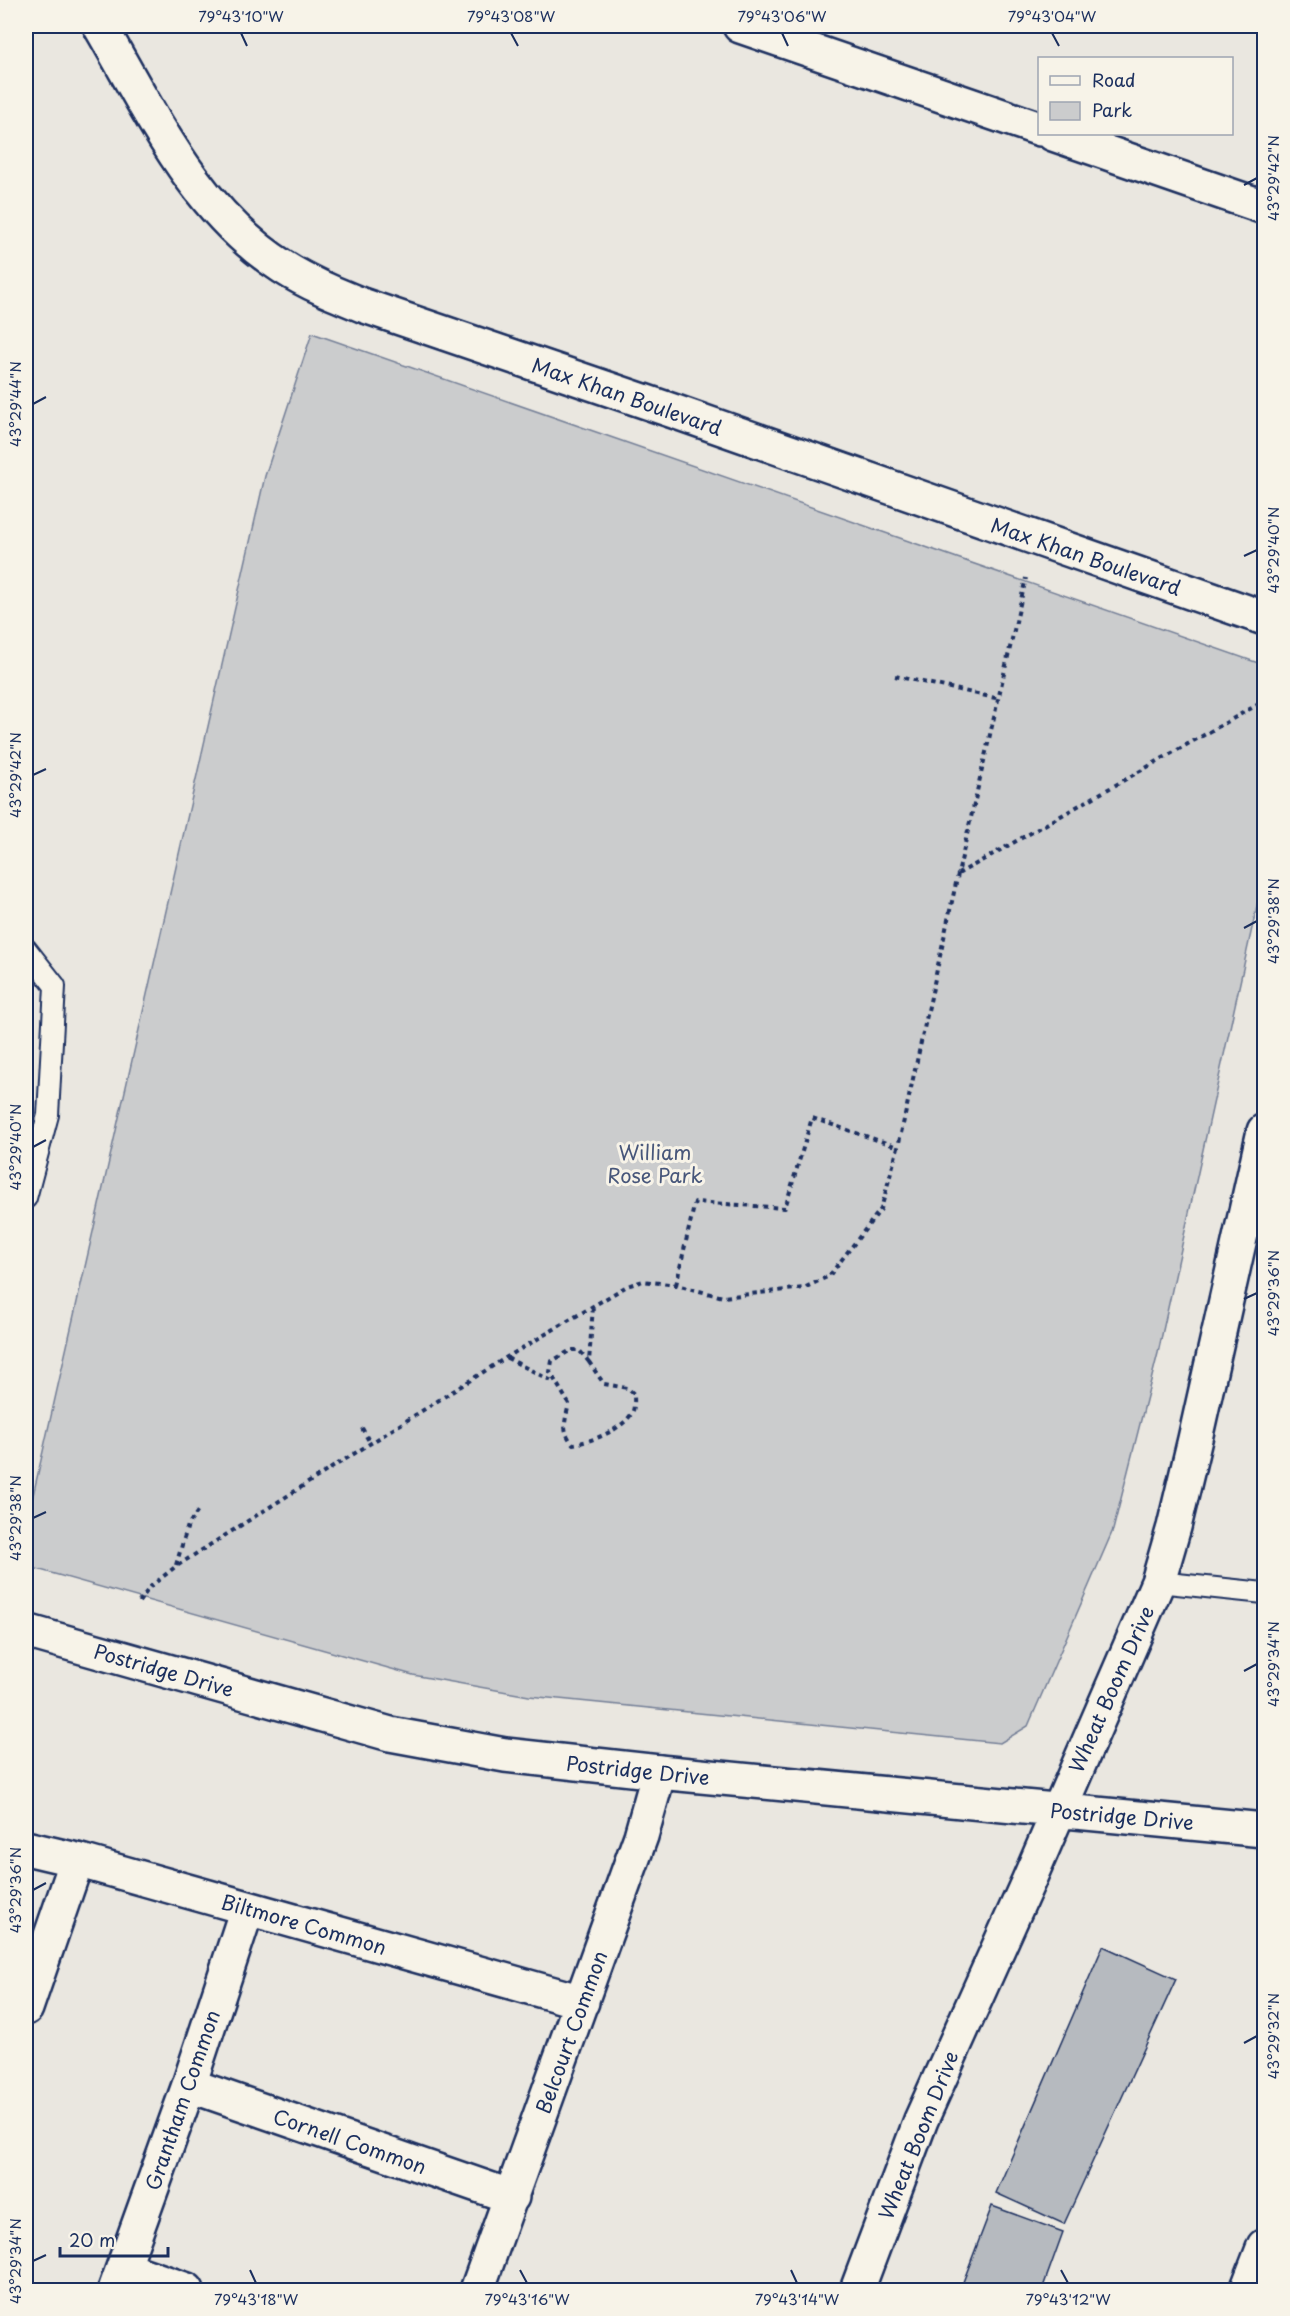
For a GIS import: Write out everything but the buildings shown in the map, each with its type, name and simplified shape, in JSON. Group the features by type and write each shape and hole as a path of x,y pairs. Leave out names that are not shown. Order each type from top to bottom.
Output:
{"street":[{"name":"Max Khan Boulevard","path":"100,26 182,166 205,198 252,245 283,267 315,285 362,305 676,412 1264,618"},
{"path":"740,26 1038,128"},
{"path":"1056,135 1264,207"},
{"name":"Wheat Boom Drive","path":"858,2290 921,2120 1158,1582 1195,1439 1264,1131"},
{"name":"Postridge Drive","path":"26,1632 390,1734 505,1755 659,1773 1264,1830"},
{"name":"Belcourt Common","path":"477,2290 641,1836 659,1773"},
{"name":"Biltmore Common","path":"26,1848 77,1860 582,2002"},
{"path":"26,2008 77,1860"},
{"name":"Grantham Common","path":"119,2279 189,2085 247,1909"},
{"name":"Cornell Common","path":"189,2085 512,2197"},
{"path":"1247,2290 1264,2246"},
{"path":"119,2279 187,2290"}],"lane":[{"path":"26,949 55,986 48,1115 26,1198"},
{"path":"1158,1582 1264,1593"}],"path":[{"path":"139,1602 150,1587 175,1567 370,1443 627,1286 643,1281 676,1285 723,1297 804,1288 829,1276 881,1209 898,1147 1026,578"},
{"path":"896,676 1000,699"},
{"path":"958,874 1264,701"},
{"path":"676,1285 694,1202 785,1208 812,1118 898,1147"},
{"path":"589,1362 593,1305"},
{"path":"571,1350 579,1350 589,1362 604,1384 627,1388 634,1394 634,1406 630,1416 609,1432 588,1442 573,1444 566,1435 565,1421 569,1404 550,1372 552,1361 571,1350"},
{"path":"507,1358 556,1383"},
{"path":"362,1428 370,1443"},
{"path":"175,1567 188,1525 198,1511"}],"green space":[{"name":"William Rose Park","path":"312,333 1264,665 1264,874 1158,1353 1113,1530 1028,1726 1000,1743 529,1696 413,1675 26,1566 26,1526 265,476"}]}
